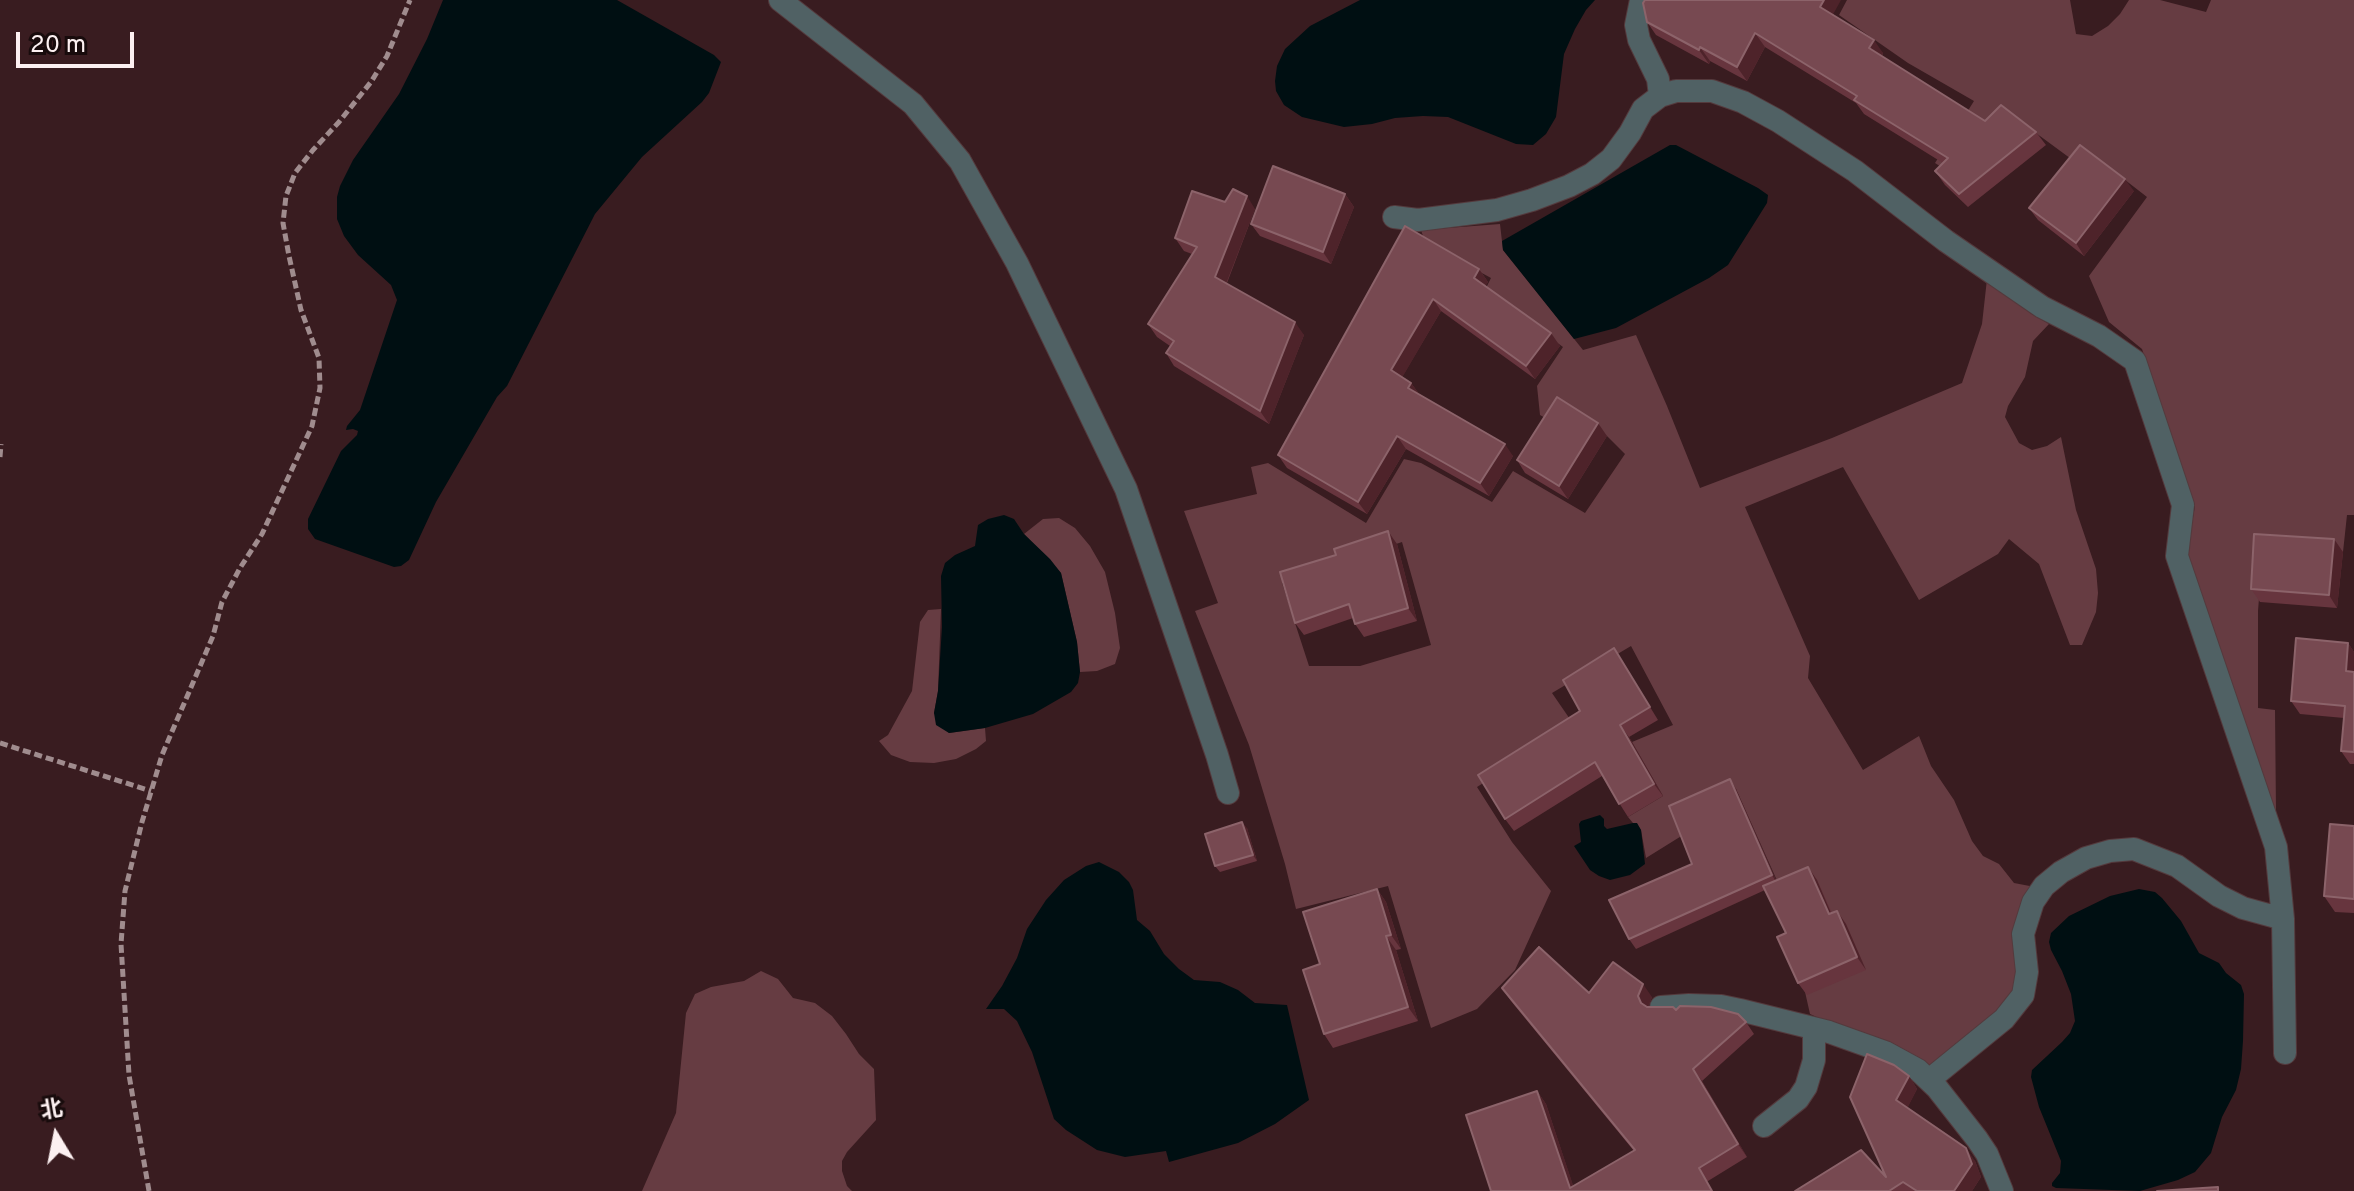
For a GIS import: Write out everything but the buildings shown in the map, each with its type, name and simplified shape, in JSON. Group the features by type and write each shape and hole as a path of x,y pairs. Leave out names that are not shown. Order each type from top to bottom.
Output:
{"street":[{"path":"1641,0 1636,25 1639,40 1658,79 1660,96"},
{"path":"790,3 913,104 960,161 1017,263 1126,489 1228,793"},
{"path":"1394,217 1418,220 1497,210 1569,186 1611,159 1643,109 1660,96 1676,91 1712,91 1743,102 1778,121 1855,171 1946,241 2042,307 2099,336 2135,361 2183,505 2177,556 2276,847 2283,919 2285,1053"},
{"path":"1929,1080 2004,1019 2023,995 2027,972 2023,934 2033,902 2044,886 2086,858 2110,851 2134,849 2177,866 2219,896 2243,908 2283,919"},
{"path":"1661,1007 1721,1006 1814,1029 1885,1052 1918,1070 1929,1080 1987,1154 2002,1191"},
{"path":"1764,1126 1798,1099 1806,1087 1814,1060 1814,1029"}],"path":[{"path":"149,1191 129,1075 121,944 125,891 162,755 213,636 222,602 262,534 312,426 320,388 319,358 301,310 289,256 283,223 286,196 295,173 371,82 387,56 410,0"},
{"path":"0,457 1,444"},
{"path":"0,743 151,791"}],"shaded area":[{"path":"443,0 617,0 714,55 721,62 709,93 702,102 642,157 595,214 507,386 497,397 436,502 409,560 394,567 315,539 308,529 308,519 341,451 357,435 358,431 346,430 347,426 360,410 397,300 391,285 358,255 344,236 337,219 337,197 353,160 399,94"},
{"path":"1360,0 1595,0 1575,29 1564,54 1556,117 1546,134 1533,145 1516,144 1448,117 1395,118 1344,127 1302,117 1284,105 1276,91 1275,81 1277,66 1285,49 1310,26"},
{"path":"1847,0 2070,0 2076,34 2092,36 2108,26 2129,0 2160,0 2206,12 2211,0 2354,0 2354,515 2347,515 2343,552 2263,548 2258,611 2258,708 2275,710 2276,812 2271,813 2186,558 2195,506 2142,349 2109,322 2089,276 2147,197 2089,152 2078,164 2006,111 1946,170 1935,163 1974,101 1908,63 1839,15"},
{"path":"1670,145 1676,145 1758,188 1768,195 1767,203 1728,265 1616,328 1574,339 1503,250 1502,241"},
{"path":"1500,224 1503,250 1583,350 1636,335 1700,488 1832,438 1962,383 1982,324 1987,279 2049,324 2033,341 2025,377 2005,417 2019,443 2032,450 2047,446 2061,437 2076,510 2096,569 2096,612 2082,645 2070,645 2039,564 2009,539 1998,554 1919,600 1843,467 1745,507 1810,656 1808,678 1863,770 1919,736 1931,766 1954,800 1972,841 1983,856 1999,864 2014,883 2035,887 2017,949 2015,986 2008,1001 1930,1068 1810,1014 1783,894 1736,789 1683,835 1646,858 1641,830 1628,817 1663,796 1632,742 1673,725 1631,646 1552,693 1574,725 1477,787 1512,842 1551,891 1515,970 1477,1009 1431,1028 1388,886 1296,909 1249,745 1195,611 1218,603 1184,511 1257,494 1251,467 1268,463 1366,523 1404,459 1421,463 1492,502 1513,471 1585,513 1625,454 1607,436 1556,424 1540,415 1537,386 1563,347 1485,290 1491,278 1425,242 1421,230","holes":["1402,542 1431,645 1360,666 1309,666 1282,583"]},
{"path":"1004,515 1014,519 1061,573 1077,642 1078,683 1071,692 1033,714 985,728 949,733 936,725 934,713 942,627 941,576 945,563 975,546 978,525"},
{"path":"1059,518 1075,528 1105,572 1120,648 1115,664 1097,671 1080,672 1077,642 1061,573 1024,534 1043,519"},
{"path":"941,609 938,691 934,713 949,733 985,728 986,741 956,759 934,763 910,762 891,755 879,741 888,735 912,691 920,622 928,610"},
{"path":"1600,815 1607,829 1637,823 1641,830 1645,864 1630,875 1610,880 1599,876 1590,870 1574,846 1581,842 1581,821"},
{"path":"1099,862 1119,872 1129,882 1137,920 1150,931 1164,954 1179,969 1194,980 1220,982 1238,990 1255,1003 1287,1005 1309,1100 1275,1124 1238,1143 1169,1162 1166,1151 1125,1157 1097,1150 1054,1119 1032,1052 1017,1021 1004,1009 986,1009 1002,986 1017,958 1027,929 1046,900 1064,880"},
{"path":"2139,889 2155,892 2162,898 2181,921 2199,953 2219,963 2241,985 2244,994 2243,1041 2236,1090 2222,1117 2211,1153 2195,1172 2140,1191 2056,1188 2052,1183 2060,1173 2061,1161 2039,1107 2031,1077 2032,1070 2070,1033 2075,1021 2071,994 2051,950 2051,933 2069,916 2110,896"},
{"path":"761,971 778,979 793,998 815,1003 832,1016 859,1054 874,1069 876,1120 842,1161 847,1186 852,1191 642,1191 676,1113 686,1013 695,994 711,987 744,981"}]}
